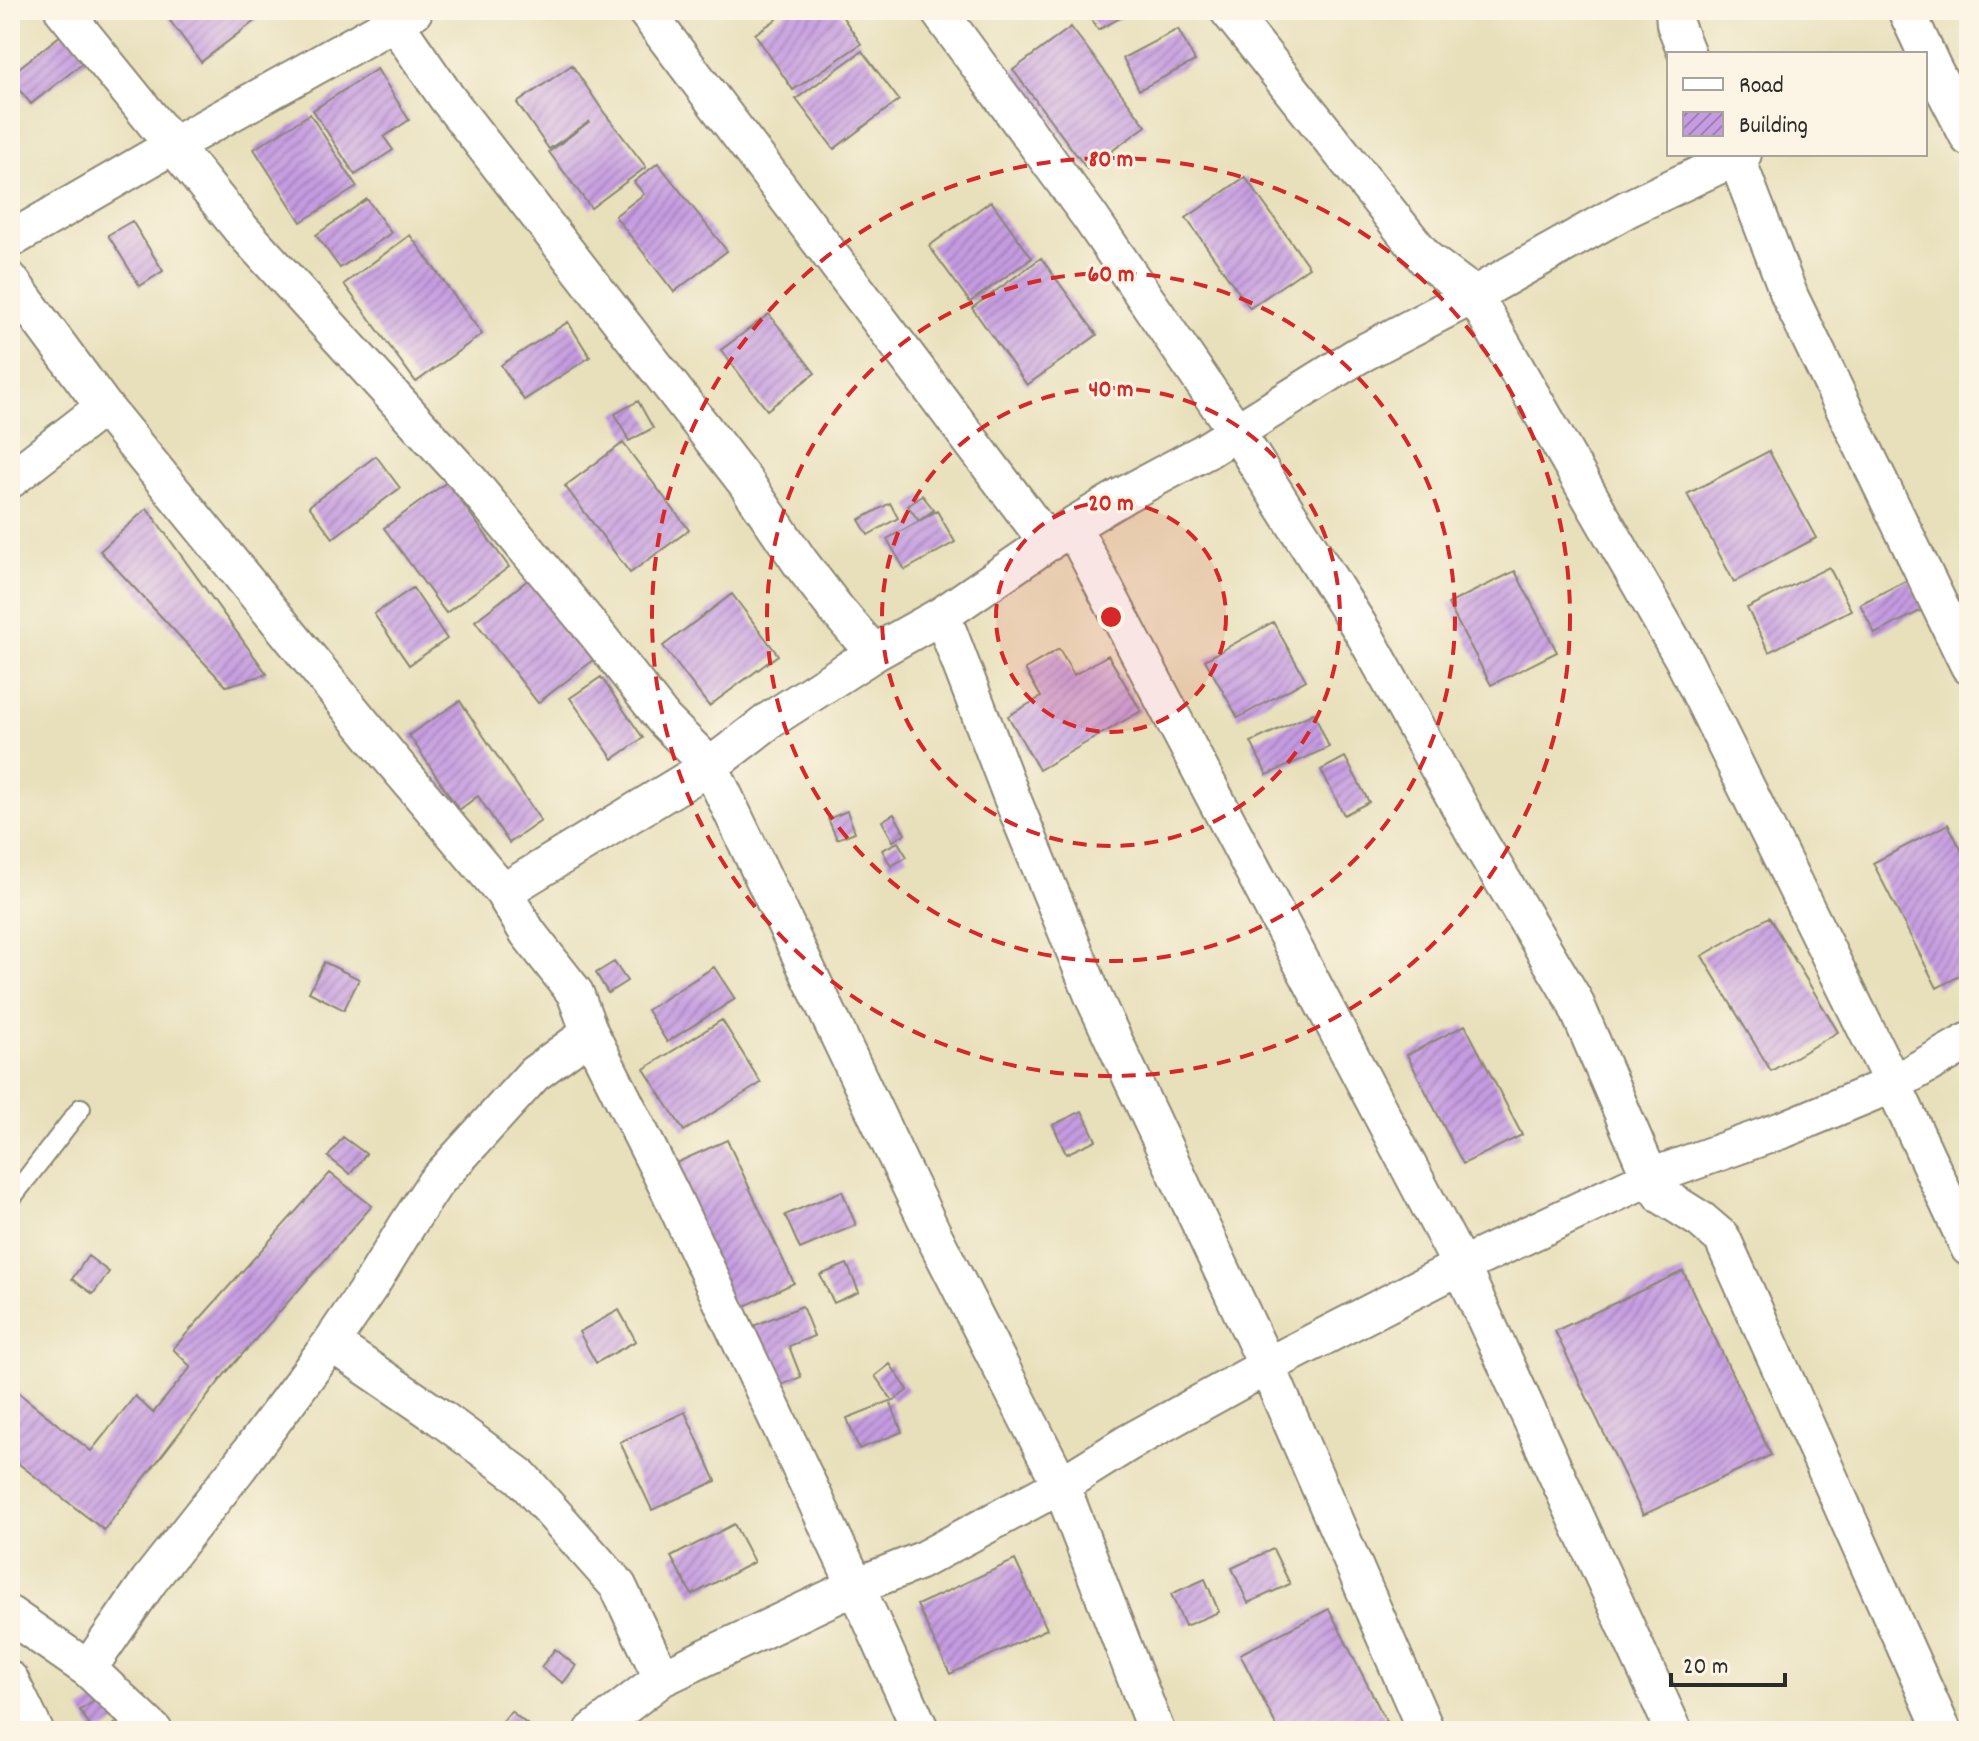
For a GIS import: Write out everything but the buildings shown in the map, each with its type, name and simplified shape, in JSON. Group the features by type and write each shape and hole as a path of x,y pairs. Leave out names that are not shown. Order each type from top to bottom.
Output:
{"street":[{"path":"63,10 240,228 470,481 664,720 710,766 935,1238 1061,1485 1156,1731"},
{"path":"645,10 1060,534 1461,1266 1674,1731"},
{"path":"938,10 1090,217 1236,431 1364,634 1476,836 1574,1000 1650,1177 1663,1196 1701,1220 1722,1238 1943,1731"},
{"path":"1228,10 1426,259 1474,295 1682,657 1893,1084 1969,1248"},
{"path":"1906,10 1922,52"},
{"path":"10,240 399,14 447,98 746,483 836,609 874,653"},
{"path":"1929,70 1966,126"},
{"path":"503,892 710,766 770,720 874,653 942,615 1060,534 1124,495 1204,452 1357,356 1627,209 1736,156"},
{"path":"1738,156 1790,297 1969,666"},
{"path":"10,280 104,407 503,892 528,933 575,993 590,1033 671,1194 921,1731"},
{"path":"10,480 104,407"},
{"path":"942,615 1093,996 1267,1366 1426,1731"},
{"path":"88,1669 149,1581 331,1343 435,1183 534,1074 590,1033"},
{"path":"595,1730 662,1678 856,1586 920,1561 1061,1485 1128,1443 1267,1366 1461,1266 1650,1177 1785,1129 1893,1084 1969,1041"},
{"path":"331,1343 521,1477 618,1586 662,1678"},
{"path":"10,1615 88,1669 154,1731"},
{"path":"10,1680 35,1731"}],"lane":[{"path":"10,1200 81,1108"}]}
